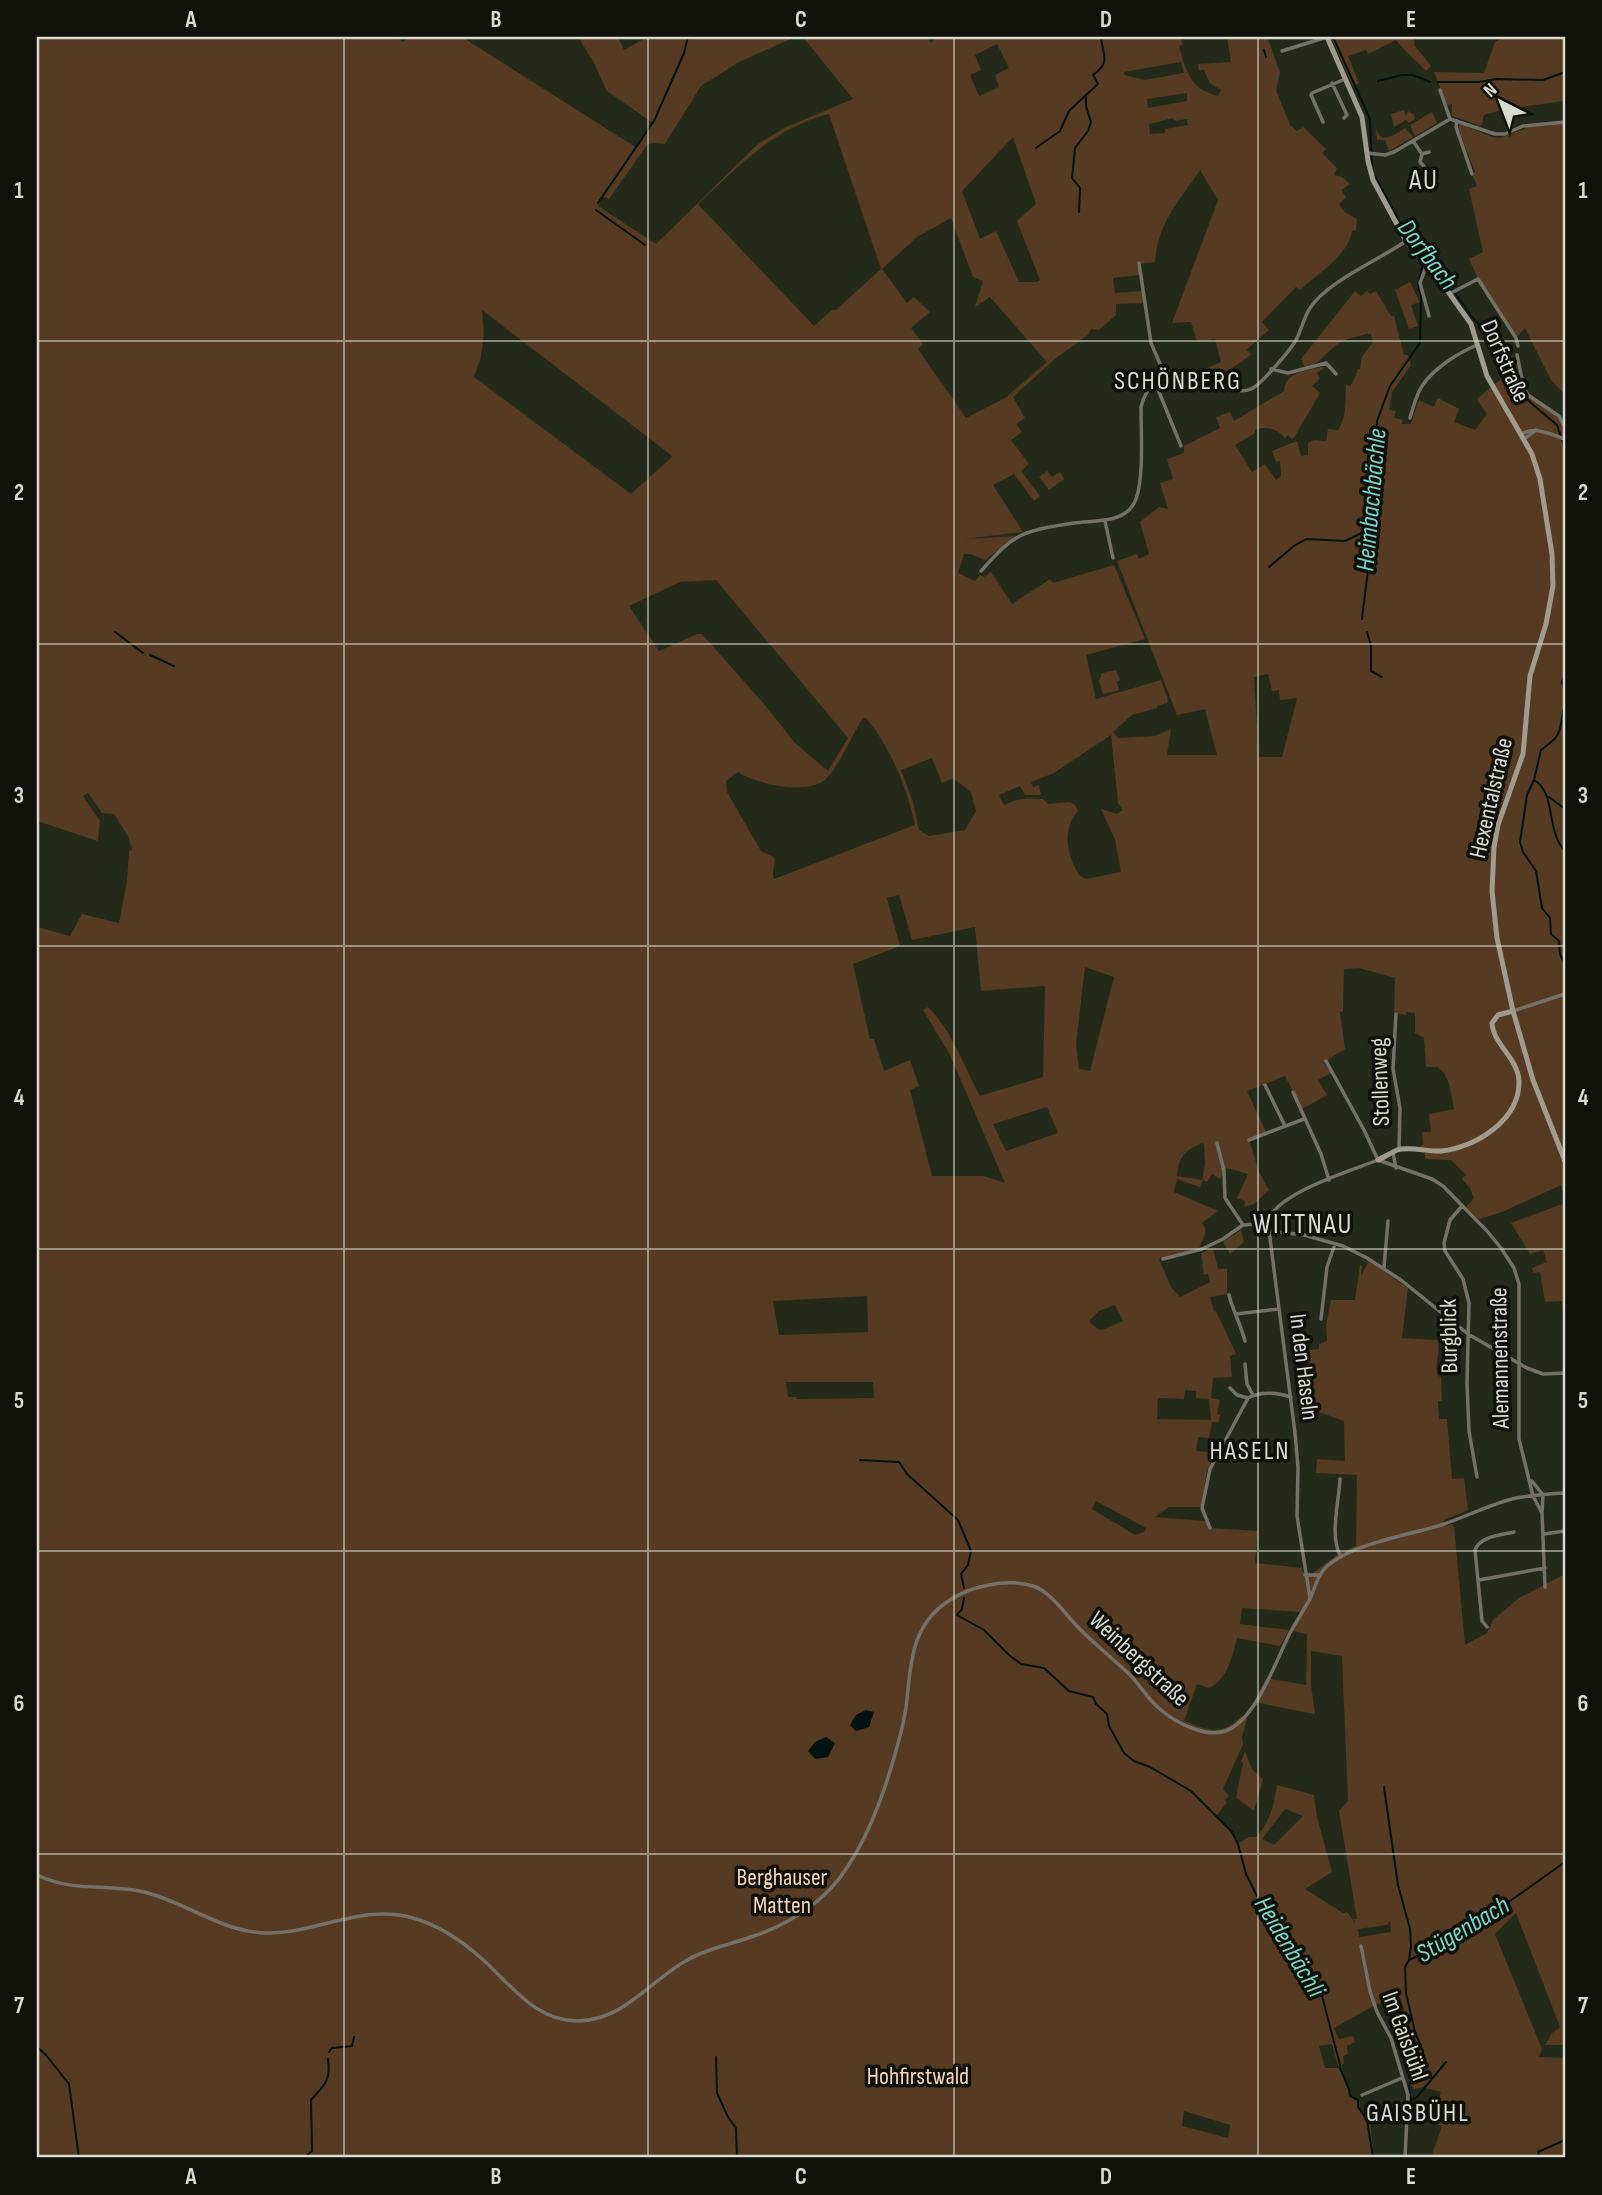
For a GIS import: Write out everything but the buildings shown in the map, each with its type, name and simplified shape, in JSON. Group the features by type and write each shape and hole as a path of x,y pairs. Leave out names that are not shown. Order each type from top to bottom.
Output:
{"main road":[{"name":"Dorfstraße","path":"1327,37 1362,117 1373,180 1406,241 1452,293 1471,324 1496,394 1522,436"},
{"name":"Hexentalstraße","path":"1522,436 1535,461 1540,479 1554,573 1551,604 1528,688 1523,754 1500,818 1493,859 1494,912 1513,1011 1533,1080 1565,1161"},
{"path":"1378,1160 1396,1151 1424,1152 1457,1148 1489,1133 1516,1099 1519,1079 1495,1036 1492,1023 1498,1015 1513,1011"}],"street":[{"path":"1282,51 1327,37"},
{"path":"1323,122 1311,95 1346,78"},
{"path":"1332,83 1347,115 1344,118"},
{"path":"1440,90 1450,119"},
{"path":"1370,153 1385,155 1394,152 1450,119 1495,134 1505,134 1523,127 1565,122"},
{"path":"1457,121 1456,127 1472,174"},
{"path":"1413,141 1422,154 1420,162 1437,181"},
{"path":"1422,154 1429,152"},
{"path":"981,571 1007,544 1022,535 1074,523 1105,521 1126,513 1136,502 1144,394 1164,373 1198,374 1236,390 1244,391 1257,386 1297,340 1309,310 1317,300 1358,269 1385,256 1406,241"},
{"path":"1139,263 1151,343 1164,373"},
{"path":"1427,264 1420,283 1430,316"},
{"path":"1452,293 1478,279 1506,321 1518,346"},
{"path":"1410,418 1426,381 1458,354 1478,345"},
{"path":"1517,355 1528,395 1559,416 1565,427"},
{"path":"1271,369 1288,373 1326,363 1336,374"},
{"path":"1155,382 1181,446"},
{"path":"1522,436 1528,430 1537,430 1563,438"},
{"path":"1105,521 1113,558"},
{"path":"1513,1011 1565,994"},
{"name":"Stollenweg","path":"1396,1014 1393,1061 1400,1108 1396,1151"},
{"path":"1163,1259 1202,1249 1243,1225 1268,1223 1272,1213 1280,1205 1329,1180 1378,1160 1326,1061"},
{"path":"1265,1085 1285,1126"},
{"path":"1293,1092 1321,1154 1329,1180"},
{"path":"1249,1140 1304,1119"},
{"path":"1217,1143 1224,1171 1224,1199 1243,1225"},
{"path":"1396,1151 1393,1161 1396,1168"},
{"name":"Alemannenstraße","path":"1378,1160 1432,1179 1487,1230 1514,1268 1519,1284 1519,1439 1533,1496 1542,1513"},
{"name":"Burgblick","path":"1462,1206 1450,1220 1444,1243 1445,1251 1463,1279 1468,1295 1469,1431 1476,1477"},
{"path":"1384,1268 1388,1221"},
{"name":"In den Haseln","path":"1268,1223 1298,1467 1297,1516 1310,1598"},
{"path":"1270,1231 1304,1236 1347,1248 1384,1268 1468,1334 1519,1364 1543,1374 1565,1373"},
{"path":"1321,1319 1327,1267 1335,1244"},
{"path":"1229,1295 1245,1341"},
{"path":"1236,1314 1279,1308"},
{"path":"1245,1364 1247,1384 1253,1395"},
{"path":"1230,1388 1237,1395 1248,1398"},
{"path":"1210,1528 1202,1508 1210,1469 1248,1398 1253,1395 1279,1393 1291,1397"},
{"path":"1340,1479 1336,1533 1337,1549 1341,1558"},
{"name":"Alemannenstraße","path":"1530,1479 1543,1495 1545,1587"},
{"name":"Weinbergstraße","path":"37,1875 62,1885 139,1891 162,1897 227,1926 261,1933 362,1916 404,1915 430,1924 456,1938 485,1961 520,1997 547,2015 569,2021 601,2018 624,2008 689,1959 754,1937 792,1919 835,1885 865,1836 893,1760 904,1721 913,1649 929,1618 957,1595 985,1586 1011,1584 1038,1587 1136,1681 1161,1710 1190,1727 1217,1732 1235,1726 1252,1709 1320,1575 1341,1558 1398,1535 1446,1524 1507,1501 1565,1493"},
{"path":"1544,1534 1565,1531"},
{"path":"1487,1628 1482,1621 1476,1544 1514,1532"},
{"path":"1479,1580 1546,1567"},
{"path":"1305,1574 1320,1575"},
{"name":"Im Gaisbühl","path":"1360,1946 1370,1991 1377,2012 1391,2038 1409,2107 1405,2158"},
{"path":"1362,2095 1402,2078"},
{"path":"1379,2120 1409,2107"}],"green space":[{"path":"37,37 396,37 403,42 410,37 462,37 637,148 653,123 607,91 578,37 618,37 624,50 647,37 795,37 739,62 701,86 665,144 647,145 609,199 603,196 598,206 656,244 758,144 784,128 853,99 803,37 927,37 931,43 937,37 1195,37 1181,39 1182,45 1179,46 1187,71 1201,89 1218,96 1221,90 1210,83 1204,70 1199,70 1198,64 1231,62 1227,37 1267,37 1280,72 1276,90 1290,125 1297,131 1303,127 1326,149 1322,153 1337,168 1334,175 1342,177 1350,184 1341,190 1346,197 1339,204 1345,212 1357,219 1356,230 1352,231 1345,248 1331,264 1300,290 1296,287 1262,322 1269,330 1246,350 1252,354 1224,374 1223,381 1220,380 1203,373 1205,369 1221,362 1215,339 1197,342 1191,322 1172,323 1218,200 1200,170 1165,224 1155,262 1138,264 1140,275 1113,278 1115,293 1143,291 1145,303 1116,304 1116,315 1099,330 1091,329 1089,334 1055,359 1013,397 1025,418 1016,424 1022,432 1011,440 1029,464 1021,471 1040,496 1034,501 1014,474 993,485 1023,532 964,539 1018,536 985,560 964,554 958,573 975,581 980,575 984,577 991,572 1012,604 1050,579 1053,583 1114,565 1145,639 1086,655 1096,699 1161,680 1168,700 1157,708 1132,715 1113,732 1119,738 1155,736 1171,729 1167,755 1217,755 1205,709 1177,715 1117,561 1137,554 1139,559 1149,554 1140,522 1159,507 1168,509 1160,483 1173,479 1167,459 1184,453 1184,446 1220,428 1216,417 1230,412 1234,421 1284,391 1292,376 1321,367 1324,368 1317,373 1320,378 1312,386 1320,393 1292,439 1288,435 1285,438 1275,430 1263,428 1255,430 1255,433 1235,445 1252,472 1265,464 1276,480 1281,476 1280,461 1276,462 1272,451 1297,441 1301,456 1308,455 1308,443 1314,440 1326,441 1328,429 1338,430 1341,425 1346,385 1350,386 1360,369 1362,357 1373,342 1371,334 1339,343 1319,361 1305,368 1301,359 1355,291 1361,296 1367,291 1370,294 1376,291 1391,316 1394,316 1404,355 1408,355 1411,365 1392,392 1389,410 1396,411 1394,418 1403,420 1401,424 1411,424 1419,400 1434,407 1438,398 1459,409 1454,422 1475,430 1487,414 1477,399 1511,373 1507,357 1509,354 1515,358 1524,392 1560,419 1565,428 1565,1201 1561,1185 1502,1212 1479,1219 1466,1207 1474,1198 1462,1179 1466,1175 1451,1160 1425,1159 1425,1149 1420,1146 1423,1145 1422,1132 1431,1132 1429,1114 1454,1109 1449,1083 1444,1073 1438,1067 1426,1067 1424,1038 1415,1033 1415,1013 1394,1013 1395,978 1359,968 1344,969 1343,1011 1340,1012 1345,1049 1324,1062 1331,1073 1318,1080 1327,1095 1302,1109 1285,1076 1247,1091 1266,1132 1249,1139 1259,1172 1269,1190 1254,1204 1244,1207 1245,1201 1237,1198 1248,1174 1227,1168 1220,1179 1212,1174 1207,1182 1203,1180 1200,1187 1177,1179 1174,1192 1218,1211 1202,1223 1205,1232 1199,1248 1159,1259 1171,1287 1180,1297 1210,1282 1208,1274 1204,1275 1201,1253 1213,1248 1218,1269 1227,1269 1227,1294 1210,1297 1214,1312 1216,1311 1236,1354 1230,1356 1232,1377 1213,1378 1211,1398 1220,1400 1217,1414 1220,1415 1219,1422 1212,1422 1209,1438 1198,1437 1196,1451 1216,1453 1207,1471 1201,1507 1169,1507 1155,1517 1205,1521 1210,1528 1258,1531 1255,1563 1302,1568 1303,1572 1313,1573 1341,1552 1356,1546 1357,1475 1316,1473 1317,1459 1345,1461 1344,1421 1319,1412 1321,1405 1309,1405 1303,1363 1299,1363 1297,1351 1319,1349 1319,1344 1327,1341 1326,1326 1331,1300 1355,1300 1360,1265 1361,1276 1369,1261 1408,1288 1402,1338 1437,1340 1439,1349 1436,1368 1438,1376 1441,1377 1442,1401 1438,1401 1439,1419 1447,1419 1452,1479 1464,1478 1468,1510 1444,1520 1446,1526 1454,1526 1465,1645 1487,1633 1493,1620 1519,1598 1565,1574 1565,2045 1545,2045 1552,2033 1560,2027 1516,1913 1495,1934 1542,2049 1539,2057 1565,2058 1565,2158 1433,2158 1442,2126 1431,2122 1441,2092 1423,2087 1414,2089 1410,2083 1419,2058 1418,2044 1411,2033 1400,1997 1375,2005 1334,2028 1339,2039 1353,2036 1355,2042 1347,2046 1348,2054 1343,2056 1344,2064 1338,2066 1332,2044 1319,2046 1325,2068 1340,2068 1350,2096 1358,2100 1358,2107 1362,2112 1365,2111 1367,2116 1403,2100 1405,2107 1370,2124 1374,2158 37,2158 37,927 70,936 82,914 119,923 127,881 129,851 132,850 128,836 114,814 102,813 88,793 83,796 100,821 98,841 37,821","holes":["997,44 1009,68 995,75 999,87 979,96 970,75 981,70 975,55","1181,62 1184,73 1145,80 1124,75 1124,72","1187,93 1187,101 1148,108 1147,99","829,114 881,269 814,326 698,204 758,150 790,129","1173,118 1175,121 1187,119 1188,125 1165,129 1165,133 1150,134 1149,124","1013,137 1036,204 1017,221 1040,280 1019,282 996,231 980,239 962,191","951,218 973,277 983,281 975,307 990,297 1047,362 1005,398 966,418 918,349 923,344 911,328 930,312 914,297 907,303 882,269 917,237","482,310 671,455 672,457 631,494 474,377 481,357 484,333","716,580 848,738 828,771 795,743 702,634 659,651 629,606 680,582","1268,674 1272,691 1279,690 1280,700 1297,698 1282,757 1259,757 1254,677","863,718 866,718 897,769 915,825 774,879 774,857 761,851 727,792 726,781 738,772 769,784 807,787 826,779","1111,735 1118,803 1123,810 1117,814 1101,809 1115,840 1121,872 1086,879 1080,876 1069,852 1068,843 1069,826 1078,811 1075,805 1070,802 1048,804 1043,799 1019,800 1004,805 999,795 1020,786 1025,795 1041,795 1039,785 1033,787 1031,782 1054,773","932,758 942,783 953,778 971,792 976,811 965,830 929,836 919,830 913,802 901,770","899,895 912,940 975,927 981,991 1045,986 1043,1077 980,1096 944,1027 928,1007 923,1010 950,1055 1005,1183 984,1176 932,1176 910,1090 919,1086 910,1060 884,1071 874,1039 870,1039 853,964 900,946 887,898","1085,967 1114,977 1090,1071 1079,1069 1076,1045","1047,1107 1058,1133 1006,1151 993,1124","1204,1144 1205,1164 1202,1180 1177,1176 1184,1155 1196,1146","867,1296 868,1332 779,1335 773,1301","1115,1305 1123,1321 1102,1330 1089,1321 1099,1311","786,1382 873,1382 874,1398 797,1399 788,1397","1185,1390 1196,1391 1196,1398 1209,1399 1211,1420 1157,1419 1158,1398 1184,1399","1096,1501 1146,1528 1144,1532 1135,1535 1092,1509","1242,1608 1300,1612 1293,1631 1307,1634 1306,1685 1266,1678 1254,1702 1315,1714 1311,1685 1311,1651 1342,1656 1348,1801 1339,1811 1357,1919 1354,1919 1355,1923 1347,1912 1343,1913 1305,1889 1332,1872 1314,1795 1277,1785 1273,1806 1265,1825 1256,1837 1249,1837 1239,1843 1217,1815 1229,1796 1223,1789 1243,1744 1247,1719 1242,1716 1228,1727 1214,1730 1184,1721 1197,1684 1209,1688 1221,1679 1228,1667 1237,1638 1280,1646 1289,1630 1240,1624","1285,1809 1303,1816 1274,1845 1262,1839","1390,1921 1391,1932 1359,1937 1358,1929 1387,1925","1184,2111 1230,2125 1228,2138 1182,2126"]},
{"path":"1331,37 1416,37 1415,46 1431,66 1426,71 1396,40 1368,54 1366,50 1348,56 1359,83 1353,86"},
{"path":"1504,37 1565,37 1565,101 1505,109 1484,115 1481,126 1452,116 1452,104 1447,105 1434,72 1484,73 1495,42"},
{"path":"1404,110 1406,116 1408,111 1415,119 1409,123 1406,120 1394,127 1391,114"},
{"path":"1432,112 1437,123 1415,136 1410,125"},
{"path":"1556,122 1565,122 1565,395 1551,380 1525,328 1516,338 1478,279 1469,259 1483,252 1469,189 1477,186 1472,174 1475,172 1458,128 1460,124 1500,138 1529,127 1554,125"},
{"path":"1405,128 1413,137 1389,151 1385,140 1377,140 1376,129 1383,138"},
{"path":"1410,282 1420,302 1411,305 1418,326 1409,329 1395,290"},
{"path":"1047,471 1052,477 1060,472 1064,479 1049,490 1039,477"},
{"path":"1116,670 1120,680 1117,682 1119,690 1103,694 1099,681 1102,673"},
{"path":"1565,1203 1565,1345 1562,1301 1545,1302 1540,1272 1533,1273 1532,1268 1547,1262 1543,1250 1530,1254 1511,1223"},
{"path":"1241,1230 1244,1242 1230,1254 1223,1242"},
{"path":"1245,1751 1252,1769 1263,1779 1254,1811 1236,1798"}],"shaded area":[{"path":"866,1710 874,1712 869,1727 856,1731 850,1725 856,1715"},
{"path":"826,1737 835,1743 828,1757 815,1759 808,1751 815,1742"}],"waterway":[{"path":"598,203 654,121 684,53 688,37"},
{"path":"1079,212 1080,188 1072,178 1075,148 1088,131 1091,122 1086,95 1098,84 1093,75 1104,63 1101,37"},
{"name":"Dorfbach","path":"1333,37 1370,119 1372,168"},
{"path":"1264,50 1266,57"},
{"path":"1438,82 1543,80 1565,72"},
{"path":"1378,81 1413,75 1430,82"},
{"path":"1036,148 1060,131 1069,111 1086,95"},
{"name":"Dorfbach","path":"1375,176 1410,241 1435,265 1472,317 1511,359 1517,388 1557,425 1565,449"},
{"path":"596,210 645,245"},
{"name":"Heimbachbächle","path":"1362,619 1369,562 1370,498 1377,421 1390,386 1420,343 1421,295 1418,285 1422,267"},
{"path":"1269,567 1306,539 1345,541 1370,529"},
{"path":"115,632 143,653"},
{"name":"Heimbachbächle","path":"1367,632 1371,646 1371,671 1382,677"},
{"path":"150,655 174,666"},
{"path":"1565,676 1562,682 1565,693"},
{"path":"1565,704 1560,730 1555,739 1541,750 1534,780 1546,794 1555,833 1565,851"},
{"path":"1534,780 1527,795 1520,842 1523,852 1536,871 1542,908 1550,918 1551,934 1559,941 1560,954 1565,965"},
{"path":"1549,797 1565,809"},
{"name":"Heidenbächli","path":"860,1460 899,1462 907,1474 958,1520 971,1551 968,1565 961,1574 964,1588"},
{"name":"Heidenbächli","path":"964,1598 962,1609 957,1615 984,1630 1021,1664 1044,1668 1069,1691 1093,1697 1096,1704 1107,1714 1109,1726 1124,1753 1191,1791 1232,1832 1246,1874 1260,1902 1321,1992 1340,2065"},
{"path":"1384,1787 1398,1885 1410,1929 1409,1960"},
{"name":"Stügenbach","path":"1411,2101 1409,2086 1423,2058 1423,2051 1415,2032 1406,1993 1405,1967 1409,1960 1469,1933 1565,1862"},
{"path":"329,2052 332,2048 352,2046 354,2037"},
{"path":"37,2047 69,2084 79,2158"},
{"path":"716,2057 717,2093 736,2128 737,2158"},
{"path":"304,2158 312,2151 311,2100 326,2082 329,2072 328,2059"},
{"path":"1412,2100 1446,2062"},
{"name":"Heidenbächli","path":"1340,2068 1350,2096 1358,2100 1358,2107 1367,2120 1373,2158"},
{"name":"Stügenbach","path":"1368,2120 1402,2105"},
{"path":"1535,2158 1539,2155 1538,2152 1565,2140"}],"district":[{"name":"AU","path":"1424,180"},
{"name":"SCHÖNBERG","path":"1178,381"},
{"name":"WITTNAU","path":"1303,1224"},
{"name":"HASELN","path":"1250,1451"},
{"name":"GAISBÜHL","path":"1418,2113"}],"park label":[{"name":"Berghauser Matten","path":"782,1891"},
{"name":"Hohfirstwald","path":"918,2076"}]}
